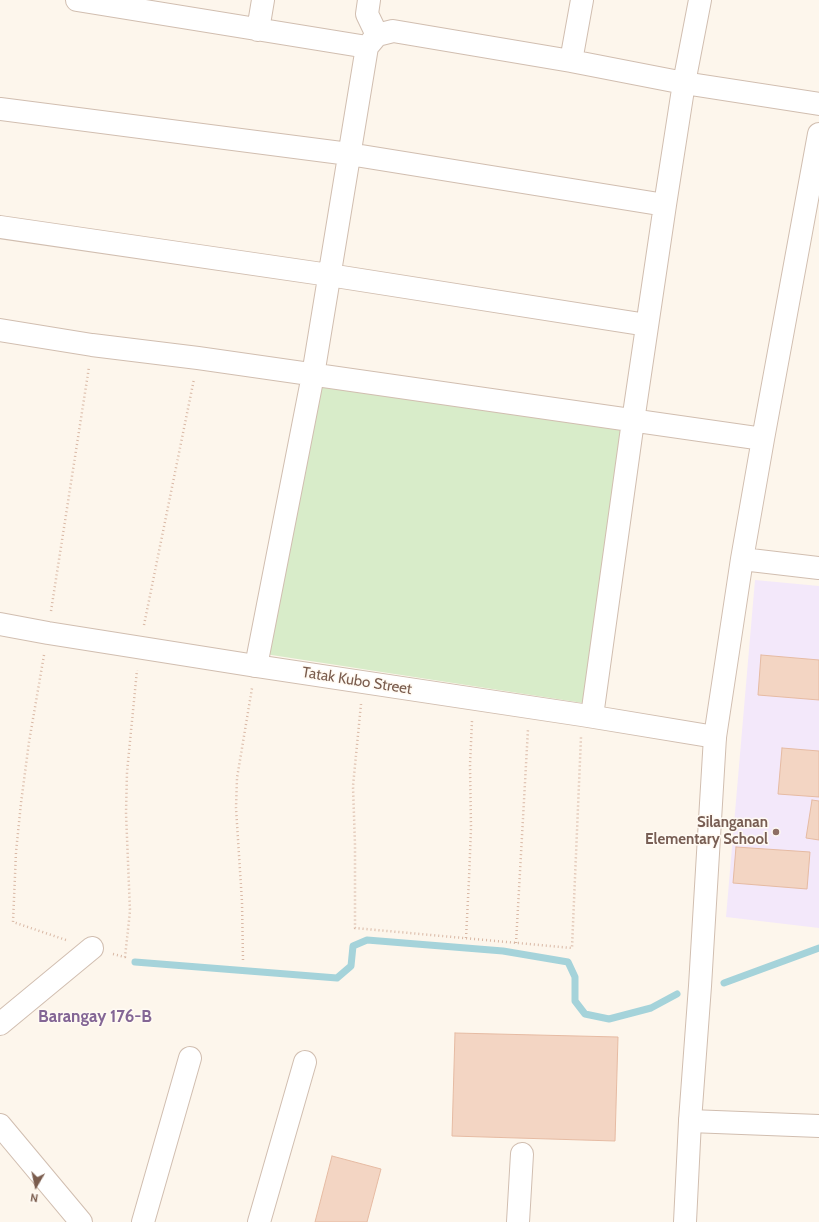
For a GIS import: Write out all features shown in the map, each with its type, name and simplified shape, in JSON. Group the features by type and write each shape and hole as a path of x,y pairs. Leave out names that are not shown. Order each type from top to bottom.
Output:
{"street":[{"path":"77,0 141,5 258,30 372,41 393,31 571,61 684,83 819,104"},
{"path":"258,30 263,0"},
{"path":"256,666 313,375 349,154 372,41 367,14 370,0"},
{"path":"571,61 582,0"},
{"path":"587,715 684,83 700,0"},
{"path":"0,108 349,154 665,205"},
{"path":"685,1222 690,1121 700,986 715,737 742,559 819,134"},
{"path":"0,226 329,275 647,325"},
{"path":"0,330 763,439"},
{"path":"742,559 819,568"},
{"name":"Tatak Kubo Street","path":"0,624 256,666 587,715 715,737"},
{"path":"0,1024 92,948"},
{"path":"143,1222 190,1058"},
{"path":"259,1222 305,1062"},
{"path":"690,1121 819,1126"},
{"path":"0,1125 81,1222"},
{"path":"518,1222 522,1154"}],"path":[{"path":"13,922 16,852 29,742 48,633 92,344"},
{"path":"126,957 130,911 126,812 127,772 140,647 198,358"},
{"path":"243,960 242,902 236,808 237,778 256,666"},
{"path":"364,682 353,786 356,868 355,928 572,948 587,715"},
{"path":"466,938 471,828 470,765 475,698"},
{"path":"516,943 531,707"}],"shaded area":[{"path":"755,580 819,586 819,928 726,917"}],"green space":[{"path":"319,381 623,427 583,703 265,654"}],"building":[{"path":"761,655 819,660 819,700 758,695"},
{"path":"782,748 819,751 819,797 778,794"},
{"path":"812,800 819,801 819,840 806,838"},
{"path":"736,847 810,852 807,889 733,883"},
{"path":"455,1033 618,1037 615,1141 452,1136"},
{"path":"332,1156 381,1169 367,1222 315,1222"}],"waterway":[{"path":"135,962 337,978 351,966 353,946 367,940 503,951 568,962 575,977 575,1001 585,1014 609,1019 651,1008 677,994"},
{"path":"724,983 819,948"}],"place":[{"name":"Silanganan Elementary School","path":"776,832"}],"district":[{"name":"Barangay 176-B","path":"95,1017"}]}
